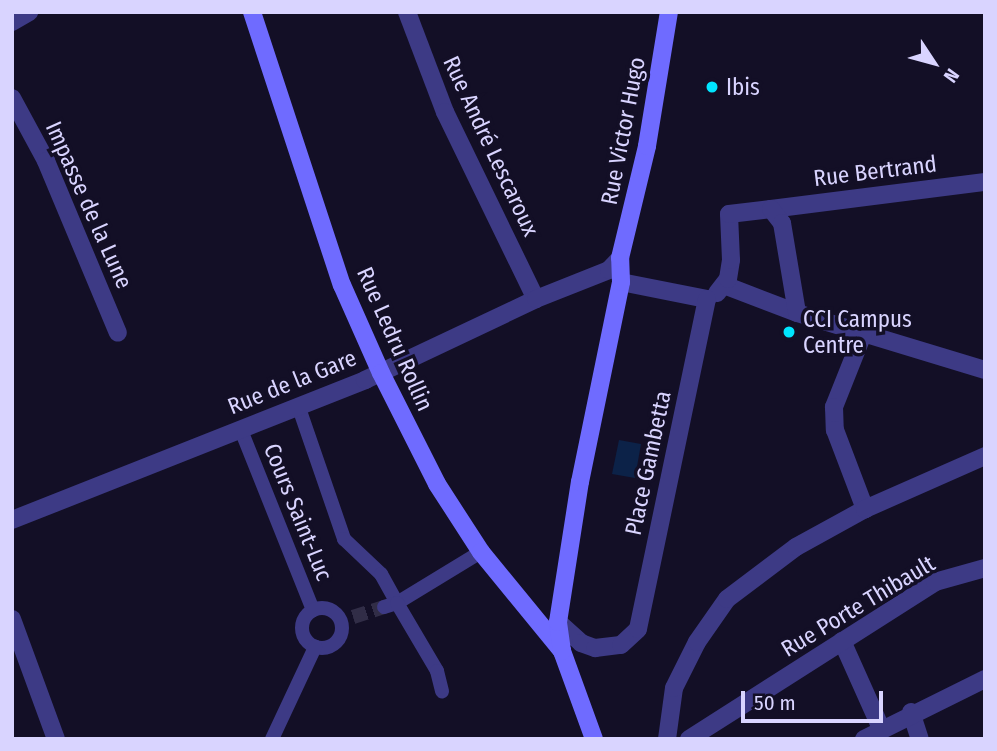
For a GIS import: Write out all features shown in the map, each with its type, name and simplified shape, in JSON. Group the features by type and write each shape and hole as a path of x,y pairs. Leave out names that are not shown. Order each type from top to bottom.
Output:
{"main road":[{"name":"Rue Ledru Rollin","path":"252,12 342,285 381,373 437,484 481,552 562,651"},
{"name":"Rue Victor Hugo","path":"620,258 648,141 669,12"},
{"path":"589,734 562,651 558,622 580,482 621,282 620,258"}],"street":[{"path":"12,22 29,12"},
{"name":"Rue André Lescaroux","path":"407,12 445,112 537,299"},
{"name":"Impasse de la Lune","path":"12,98 46,161 118,333"},
{"name":"Rue Bertrand","path":"731,260 729,214 985,182"},
{"path":"771,209 782,223 797,313"},
{"name":"Rue de la Gare","path":"12,520 299,408 381,373 537,299 609,270 620,258"},
{"path":"621,282 707,299 724,285 731,260"},
{"path":"731,260 735,281 744,293"},
{"path":"724,285 797,313 985,370"},
{"name":"Place Gambetta","path":"558,622 580,643 595,648 621,645 638,629 707,299"},
{"path":"863,334 834,407 835,430 865,509"},
{"path":"299,408 344,539 381,574 391,605 437,671 442,691"},
{"name":"Cours Saint-Luc","path":"241,430 313,610"},
{"path":"667,739 674,688 697,642 727,599 796,547 865,509 985,456"},
{"path":"391,605 481,552"},
{"name":"Rue Porte Thibault","path":"688,739 935,583 985,568"},
{"name":"Cours Saint-Luc","path":"326,608 347,619 342,634 334,645 315,647 302,633 304,620 313,610 326,608"},
{"path":"12,620 56,739"},
{"path":"842,642 881,728"},
{"path":"272,739 315,647"},
{"path":"864,739 911,712 985,679"},
{"path":"911,712 920,739"}],"water":[{"path":"619,440 641,444 635,478 612,474"}],"tunnel":[{"path":"353,617 384,607"}],"place":[{"name":"Ibis","path":"712,87"},
{"name":"CCI Campus Centre","path":"789,332"}]}
